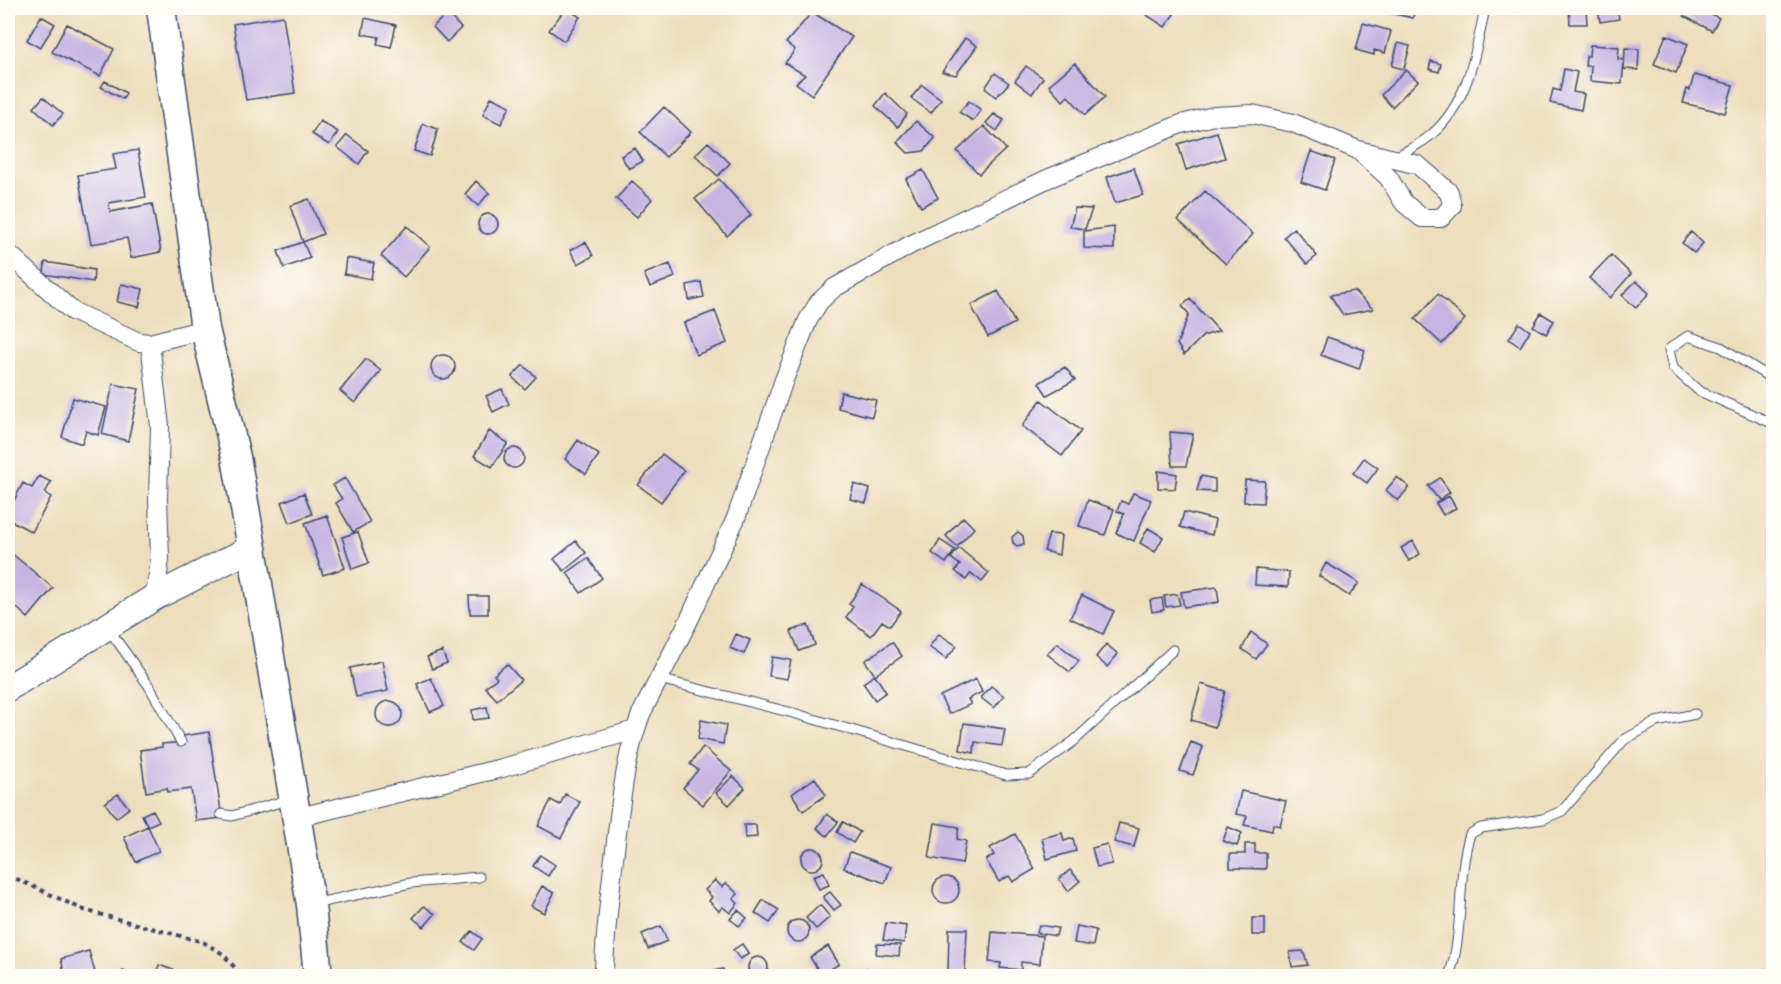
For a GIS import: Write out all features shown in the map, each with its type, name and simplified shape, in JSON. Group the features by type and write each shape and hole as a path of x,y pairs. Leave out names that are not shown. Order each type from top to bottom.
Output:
{"main road":[{"path":"161,8 205,329 236,457 252,548 311,905 318,976"}],"street":[{"path":"604,976 604,945 624,776 635,730 736,518 784,380 808,320 819,302 834,288 910,245 1047,179 1181,124 1214,116 1252,114 1293,123 1358,150 1418,165 1449,192 1452,206 1441,218 1422,218 1404,203 1388,177 1358,150"},
{"path":"8,253 72,311 139,342 150,343 205,329"},
{"path":"150,343 160,426 158,499 160,560 155,597"},
{"path":"8,688 155,597 252,548"},
{"path":"294,808 502,768 635,730"}],"lane":[{"path":"1392,160 1430,136 1448,119 1466,87 1485,8"},
{"path":"1773,380 1721,347 1688,336 1669,349 1673,368 1699,391 1773,424"},
{"path":"107,627 149,686 182,742"},
{"path":"659,679 793,713 1006,774 1029,774 1074,741 1173,650"},
{"path":"1451,974 1462,900 1465,850 1470,834 1481,828 1543,819 1562,811 1624,740 1656,722 1695,714"},
{"path":"221,814 232,816 294,808"},
{"path":"311,905 411,883 479,877"}],"path":[{"path":"8,875 84,910 203,942 223,954 242,976"}],"building":[{"path":"566,8 580,17 564,41 549,30"},
{"path":"1136,8 1178,8 1165,27"},
{"path":"1367,8 1415,8 1413,18"},
{"path":"1569,8 1586,8 1587,24 1570,24"},
{"path":"1598,8 1617,8 1619,19 1600,22"},
{"path":"1688,8 1699,8 1719,18 1712,31 1684,16"},
{"path":"812,12 852,37 812,95 796,83 805,75 785,63 795,50 786,43"},
{"path":"447,13 461,28 447,42 433,27"},
{"path":"41,16 55,24 40,48 27,40"},
{"path":"283,16 295,93 246,100 233,24"},
{"path":"365,18 396,25 391,47 377,44 379,37 362,34"},
{"path":"1363,23 1391,31 1385,53 1374,50 1374,55 1356,50"},
{"path":"67,24 114,49 100,76 52,52"},
{"path":"1666,35 1688,44 1676,73 1654,64"},
{"path":"965,38 977,46 956,75 942,72"},
{"path":"1398,43 1410,46 1404,69 1392,66"},
{"path":"1590,45 1619,47 1618,59 1624,60 1622,84 1590,81 1591,66 1585,66"},
{"path":"1625,48 1639,49 1638,70 1624,69"},
{"path":"1431,61 1441,64 1439,72 1429,69"},
{"path":"1075,63 1105,97 1085,115 1068,96 1063,101 1049,85"},
{"path":"1026,66 1043,78 1032,94 1015,81"},
{"path":"1564,69 1577,72 1573,92 1584,94 1581,110 1550,103 1553,89 1560,91"},
{"path":"1406,70 1418,81 1392,107 1381,95"},
{"path":"995,73 1009,83 996,97 985,88"},
{"path":"1694,75 1733,85 1725,113 1683,103"},
{"path":"105,81 126,93 123,99 101,87"},
{"path":"922,85 941,99 931,113 911,98"},
{"path":"885,93 907,114 898,127 875,106"},
{"path":"43,97 63,114 53,125 34,108"},
{"path":"491,97 510,106 501,124 483,115"},
{"path":"969,101 981,110 973,121 959,112"},
{"path":"664,107 691,132 666,157 640,132"},
{"path":"994,114 1004,120 997,131 986,123"},
{"path":"320,121 338,132 329,145 312,134"},
{"path":"916,121 935,138 924,151 908,153 897,142"},
{"path":"423,124 438,129 430,156 414,151"},
{"path":"984,126 1006,149 979,174 957,151"},
{"path":"1217,132 1225,158 1186,170 1178,144"},
{"path":"347,135 368,151 359,164 337,147"},
{"path":"708,142 730,163 718,176 695,155"},
{"path":"635,148 643,161 629,169 621,156"},
{"path":"138,150 146,197 109,203 110,212 152,204 161,252 131,258 127,238 91,244 78,175 116,169 113,154"},
{"path":"1311,151 1335,160 1325,190 1301,182"},
{"path":"1134,168 1143,195 1115,203 1107,177"},
{"path":"923,170 938,198 921,207 906,179"},
{"path":"719,179 751,215 727,236 695,199"},
{"path":"476,181 489,193 478,206 465,194"},
{"path":"632,181 652,199 637,217 616,199"},
{"path":"1205,191 1253,234 1226,264 1178,220"},
{"path":"309,199 323,234 303,242 290,206"},
{"path":"1075,208 1092,209 1085,229 1070,227"},
{"path":"488,214 495,217 498,224 495,231 488,234 481,231 478,224 481,217"},
{"path":"407,226 430,247 404,277 381,256"},
{"path":"1114,227 1114,249 1084,248 1084,231"},
{"path":"1294,228 1317,256 1307,264 1284,237"},
{"path":"1691,232 1703,243 1694,253 1682,243"},
{"path":"303,242 310,258 284,268 278,251"},
{"path":"586,242 593,256 578,264 570,250"},
{"path":"1611,255 1631,274 1610,298 1589,278"},
{"path":"346,258 374,263 371,279 344,274"},
{"path":"45,262 94,270 93,282 44,274"},
{"path":"670,264 675,277 650,287 644,274"},
{"path":"1636,281 1649,293 1636,308 1622,295"},
{"path":"701,282 704,297 689,300 687,285"},
{"path":"121,284 143,289 139,307 117,302"},
{"path":"998,291 1015,323 988,337 971,305"},
{"path":"1354,291 1373,309 1343,315 1330,295"},
{"path":"1438,294 1465,319 1442,344 1415,319"},
{"path":"1190,299 1219,331 1203,336 1184,355 1177,344 1189,314 1182,306"},
{"path":"715,311 727,343 696,355 684,323"},
{"path":"1541,313 1554,321 1546,334 1533,326"},
{"path":"1519,323 1530,331 1520,347 1509,339"},
{"path":"1327,337 1365,350 1359,369 1321,355"},
{"path":"438,355 448,355 455,362 455,372 448,379 438,379 431,372 431,362"},
{"path":"366,359 381,371 355,403 340,391"},
{"path":"523,365 536,377 525,389 512,377"},
{"path":"1065,367 1075,380 1047,395 1039,383"},
{"path":"113,384 139,389 128,441 102,434"},
{"path":"502,389 509,404 493,412 486,396"},
{"path":"841,392 876,400 872,417 838,408"},
{"path":"73,398 106,407 98,435 86,431 82,444 62,437"},
{"path":"1041,400 1081,431 1062,456 1022,426"},
{"path":"489,431 508,443 492,467 474,456"},
{"path":"1170,432 1193,434 1186,466 1172,466"},
{"path":"578,440 599,455 586,474 565,459"},
{"path":"514,448 521,451 524,458 521,465 514,468 507,465 504,458 507,451"},
{"path":"662,454 684,471 661,502 638,485"},
{"path":"1364,458 1378,468 1367,483 1353,473"},
{"path":"1158,471 1177,474 1175,489 1158,488"},
{"path":"39,476 51,482 45,493 51,497 32,532 8,519 8,512 23,483 32,488"},
{"path":"1201,476 1215,479 1215,492 1197,491"},
{"path":"1397,477 1409,487 1398,501 1386,490"},
{"path":"345,478 370,522 353,532 336,503 342,499 333,485"},
{"path":"1440,478 1450,492 1439,500 1428,486"},
{"path":"1245,480 1265,481 1263,503 1244,502"},
{"path":"854,484 870,489 866,503 850,499"},
{"path":"304,493 312,514 290,523 282,502"},
{"path":"1133,493 1151,500 1134,541 1116,533 1124,514 1117,511 1121,501 1128,504"},
{"path":"1449,496 1456,508 1443,515 1436,503"},
{"path":"1088,500 1114,509 1105,535 1079,526"},
{"path":"1184,512 1215,520 1212,535 1180,527"},
{"path":"327,515 345,568 323,575 305,523"},
{"path":"963,517 974,528 957,547 946,536"},
{"path":"1148,528 1163,537 1155,552 1140,543"},
{"path":"358,532 369,563 352,569 342,537"},
{"path":"1018,532 1023,536 1024,544 1017,546 1013,543 1012,537"},
{"path":"1049,534 1061,535 1059,555 1044,551"},
{"path":"940,540 955,550 946,563 932,553"},
{"path":"576,541 586,553 564,571 554,559"},
{"path":"1413,541 1420,554 1409,561 1401,548"},
{"path":"959,548 989,573 982,582 971,573 966,580 955,571 960,565 951,558"},
{"path":"10,552 53,588 28,618 8,600 8,555"},
{"path":"588,558 602,578 581,593 567,573"},
{"path":"1326,563 1359,583 1349,596 1319,576"},
{"path":"1256,569 1289,572 1288,587 1255,585"},
{"path":"862,584 901,611 890,626 882,621 871,636 846,617 853,607 849,604"},
{"path":"1217,587 1219,602 1184,607 1181,592"},
{"path":"1177,594 1180,605 1166,607 1164,596"},
{"path":"1082,595 1114,611 1103,634 1070,618"},
{"path":"469,596 488,596 488,614 470,614"},
{"path":"1162,598 1164,610 1152,612 1150,600"},
{"path":"808,625 815,645 799,651 791,631"},
{"path":"1251,632 1267,644 1256,659 1242,649"},
{"path":"736,634 750,640 744,654 730,648"},
{"path":"939,634 957,646 946,659 929,647"},
{"path":"892,642 902,656 875,675 865,661"},
{"path":"1057,643 1079,661 1070,672 1047,654"},
{"path":"1106,644 1118,654 1107,667 1096,657"},
{"path":"442,651 447,663 432,669 427,657"},
{"path":"772,657 791,660 787,679 769,676"},
{"path":"382,661 388,691 356,697 350,668"},
{"path":"507,664 521,680 497,700 485,687 497,678 494,675"},
{"path":"875,675 886,692 875,700 863,683"},
{"path":"431,678 444,706 430,712 417,684"},
{"path":"976,679 982,692 968,699 971,704 949,714 940,696"},
{"path":"1201,684 1225,691 1215,727 1191,720"},
{"path":"991,686 1004,696 994,708 981,698"},
{"path":"389,701 398,705 402,714 398,723 389,727 380,723 376,714 380,705"},
{"path":"487,707 489,718 473,720 472,710"},
{"path":"701,720 726,725 723,744 698,739"},
{"path":"964,723 1005,729 1002,746 975,742 974,753 960,750"},
{"path":"209,732 222,818 196,821 191,789 168,792 167,788 146,792 140,750 162,747 162,744 184,742 183,736"},
{"path":"1191,742 1203,747 1193,775 1180,771"},
{"path":"703,747 731,771 703,805 683,788 698,770 690,764"},
{"path":"733,776 745,788 729,805 716,793"},
{"path":"815,778 826,795 803,811 792,794"},
{"path":"1241,791 1286,801 1280,826 1273,824 1272,831 1244,825 1247,816 1236,814"},
{"path":"118,794 129,808 116,818 105,803"},
{"path":"565,794 580,802 561,838 538,826 551,800 560,805"},
{"path":"153,810 159,821 148,826 142,815"},
{"path":"827,814 838,822 827,836 817,828"},
{"path":"843,822 860,832 853,843 837,832"},
{"path":"935,823 959,827 957,839 966,841 962,864 929,858"},
{"path":"1119,823 1139,828 1134,847 1114,842"},
{"path":"744,825 756,825 757,837 745,838"},
{"path":"148,826 159,851 136,862 124,837"},
{"path":"1228,827 1242,833 1237,846 1223,841"},
{"path":"1062,833 1064,841 1073,838 1076,851 1047,859 1042,838"},
{"path":"1015,834 1035,869 1013,882 1009,876 999,882 986,860 994,855 990,848"},
{"path":"1107,844 1112,864 1097,867 1092,848"},
{"path":"1245,844 1255,844 1255,853 1266,853 1266,869 1230,868 1230,854 1245,854"},
{"path":"812,848 820,851 823,859 820,867 812,870 804,867 801,859 804,851"},
{"path":"850,852 891,867 885,883 844,868"},
{"path":"540,855 555,865 548,876 533,866"},
{"path":"1070,870 1080,881 1068,891 1059,879"},
{"path":"824,872 829,885 819,889 813,876"},
{"path":"946,877 955,881 959,890 955,899 946,903 937,899 933,890 937,881"},
{"path":"715,880 722,887 726,883 738,894 733,899 738,903 730,913 723,907 719,911 709,901 712,897 705,890"},
{"path":"542,886 554,893 544,913 531,906"},
{"path":"830,892 841,905 834,910 823,897"},
{"path":"763,900 779,910 770,923 755,913"},
{"path":"820,905 830,917 816,929 806,918"},
{"path":"424,906 435,914 424,927 413,918"},
{"path":"738,910 747,918 739,926 730,919"},
{"path":"1252,918 1265,918 1265,935 1252,935"},
{"path":"798,920 806,923 809,931 806,939 798,942 790,939 787,931 790,923"},
{"path":"886,923 906,926 904,943 883,940"},
{"path":"1039,925 1058,928 1056,936 1037,933"},
{"path":"661,926 667,941 648,949 642,934"},
{"path":"1077,926 1096,930 1093,946 1074,943"},
{"path":"949,929 967,929 965,973 948,973"},
{"path":"472,931 482,939 474,950 463,942"},
{"path":"992,932 1042,936 1040,964 1021,962 1021,970 1000,968 1001,963 989,962"},
{"path":"742,944 749,954 740,959 733,950"},
{"path":"877,944 900,945 899,956 876,954"},
{"path":"828,946 839,964 821,975 810,957"},
{"path":"89,951 96,976 65,976 61,959"},
{"path":"1303,951 1308,965 1292,967 1290,952"},
{"path":"758,957 765,960 768,967 765,974 758,977 751,974 748,967 751,960"},
{"path":"159,965 190,976 155,976"},
{"path":"867,968 871,976 849,976"},
{"path":"723,969 725,976 711,976 709,972"},
{"path":"123,971 144,973 144,976 123,976"}]}
